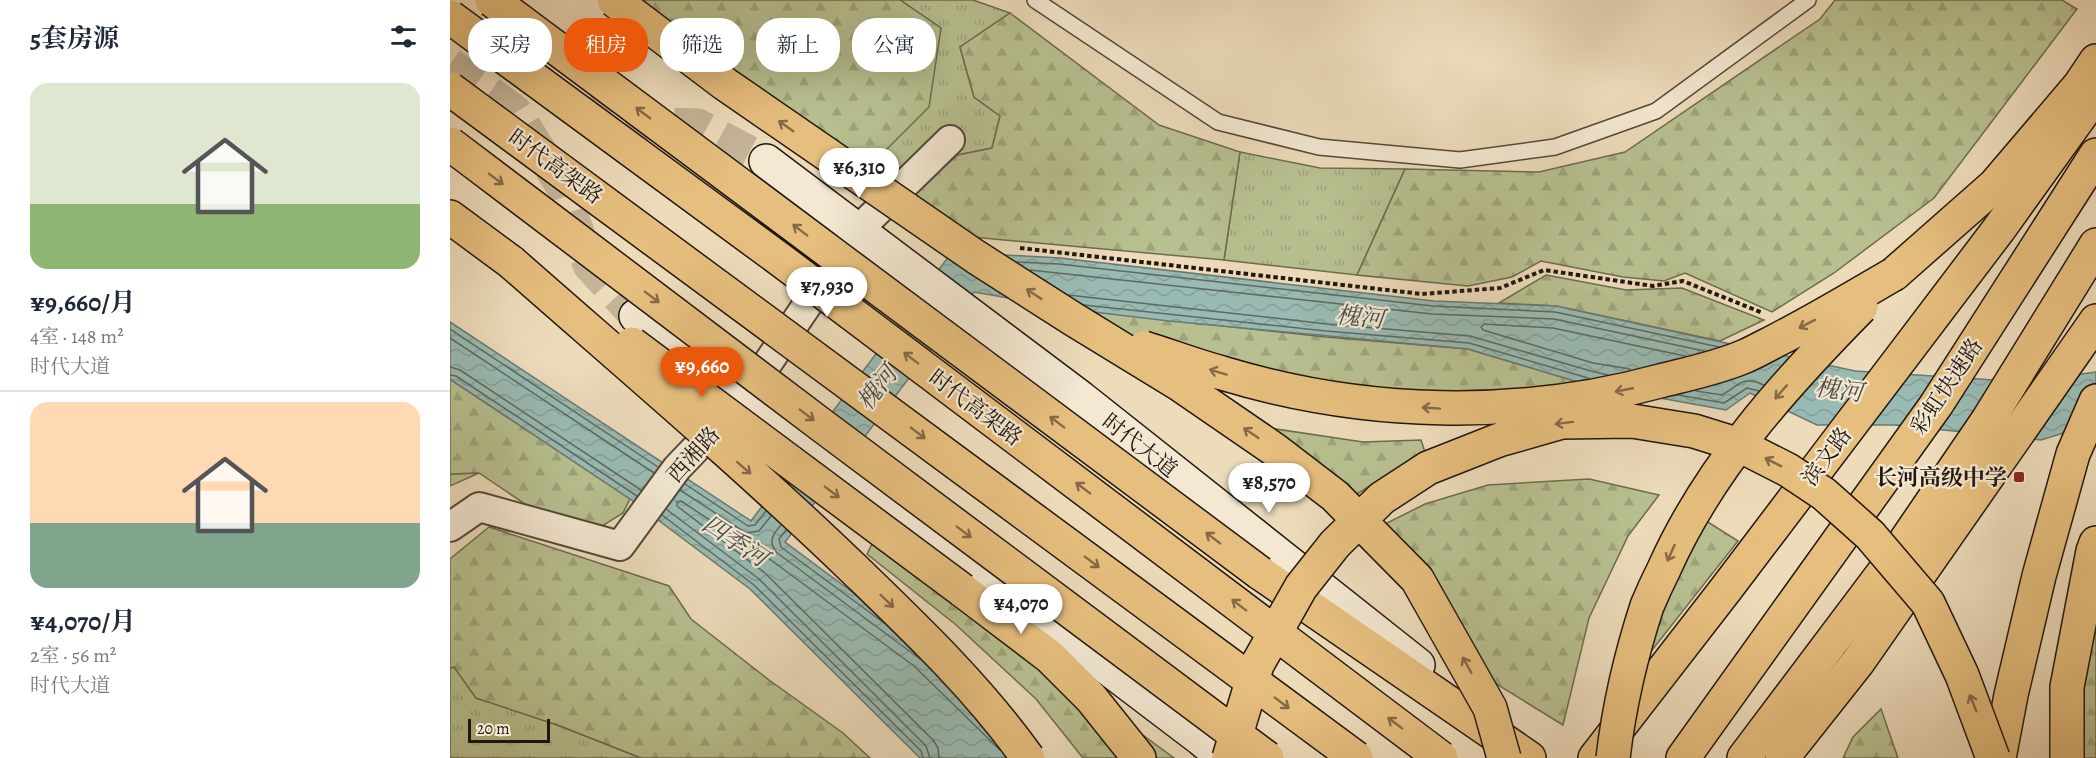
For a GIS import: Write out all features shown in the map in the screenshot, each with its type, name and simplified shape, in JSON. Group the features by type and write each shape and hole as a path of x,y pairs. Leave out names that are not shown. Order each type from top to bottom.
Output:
{"main road":[{"path":"492,0 1260,573 1529,758"},
{"path":"614,0 725,84 976,257 1179,384 1275,450 1335,496 1417,579 1490,708 1504,758"},
{"name":"时代高架路","path":"450,17 782,261 1441,758"},
{"path":"1613,758 1627,682 1648,605 1683,529 1712,481 1761,415 1814,355 1894,274 1995,185 2080,85 2096,61"},
{"name":"时代高架路","path":"450,89 1356,758"},
{"name":"滨文路","path":"1594,758 1726,589 1999,229 2096,94"},
{"path":"450,144 1267,758"},
{"name":"彩虹快速路","path":"1683,758 1936,405 2096,155"},
{"name":"时代大道","path":"766,161 1081,398 1535,758"},
{"path":"450,217 511,262 652,358 1050,657 1091,698 1139,758"},
{"path":"1744,758 1900,548 1988,420 2096,245"},
{"path":"511,262 821,537 942,654 1028,758"},
{"path":"1073,319 1222,374 1340,400 1448,409 1518,406 1579,399 1636,388 1743,357 1813,321 1894,274"},
{"path":"636,316 1183,724 1224,758"},
{"path":"1782,758 1858,662 2096,321"},
{"path":"1999,758 2010,695 2073,454 2096,401"},
{"path":"1229,758 1257,665 1301,587 1335,544 1382,498 1428,468 1499,440 1562,422 1632,421 1694,432 1739,445 1788,470 1824,494 1870,535 1928,603 1962,675 1993,758"},
{"path":"2067,758 2067,687 2096,543"}],"street":[{"name":"西湘路","path":"450,527 479,507 620,546 677,468 744,398 858,230 950,140"}],"lane":[{"path":"1035,0 1218,122 1319,147 1460,160 1555,147 1656,111 1808,0"}],"path":[{"path":"1010,247 1422,294 1500,288 1544,270 1653,286 1683,281 1769,315"}],"green space":[{"path":"629,0 900,0 926,18 852,18 852,72 934,72 929,107 877,159 829,147 727,72 744,72 744,18 660,18 660,23"},
{"path":"900,0 973,0 1010,13 960,47 974,97 1000,116 992,148 958,155 908,204 829,147 900,72 936,72 936,33 941,28 936,25 936,18 926,18"},
{"path":"1835,0 2062,0 2077,9 1934,198 1834,273 1772,312 1685,273 1664,281 1623,277 1541,261 1512,277 1468,286 1357,275 1405,169 1539,172 1625,152 1820,19"},
{"path":"1010,13 1159,125 1240,152 1224,260 950,235 908,204 920,187 958,155 992,148 1000,116 974,97 960,47"},
{"path":"936,25 941,28 936,61"},
{"path":"1240,152 1320,168 1405,169 1357,275 1224,260"},
{"path":"1546,275 1626,290 1682,288 1764,320 1720,341 1556,306 1499,303"},
{"path":"1077,310 1326,337 1468,349 1588,385 1386,401 1218,365 1086,320"},
{"path":"450,379 630,499 623,513 599,528 531,508 479,473 450,474"},
{"path":"1249,425 1363,442 1421,440 1428,461 1376,482 1333,509"},
{"path":"479,473 450,486 450,474"},
{"path":"1589,479 1659,495 1628,536 1589,618 1563,725 1485,677 1379,527 1425,504 1488,485"},
{"path":"1703,519 1738,541 1645,659 1672,577"},
{"path":"489,527 669,586 691,619 769,680 843,733 870,758 641,758 560,726 476,698 454,667 450,668 450,559"},
{"path":"875,538 1174,758 1083,758 1036,699 955,624 867,554"},
{"path":"2096,628 2096,758 2076,758 2079,692"},
{"path":"453,667 560,726 641,758 450,758 450,668"},
{"path":"1881,709 1898,758 1843,758 1853,737"}],"water":[{"path":"952,252 1060,258 1434,301 1556,306 1855,371 2025,382 2096,372 2096,423 2041,440 1895,425 1817,425 1750,393 1726,410 1588,385 1468,349 1169,321 1077,310 974,292 785,542 929,649 1040,758 920,758 750,589 630,499 450,379 450,322 751,521"}],"tunnel":[{"path":"450,64 515,111 563,188 589,265 636,316"},
{"path":"578,110 617,122 698,125 766,161"}],"place":[{"name":"长河高级中学","path":"2019,477"}],"water label":[{"name":"槐河","path":"1360,317"},
{"name":"槐河","path":"877,388"},
{"name":"槐河","path":"1839,390"},
{"name":"四季河","path":"735,541"}]}
